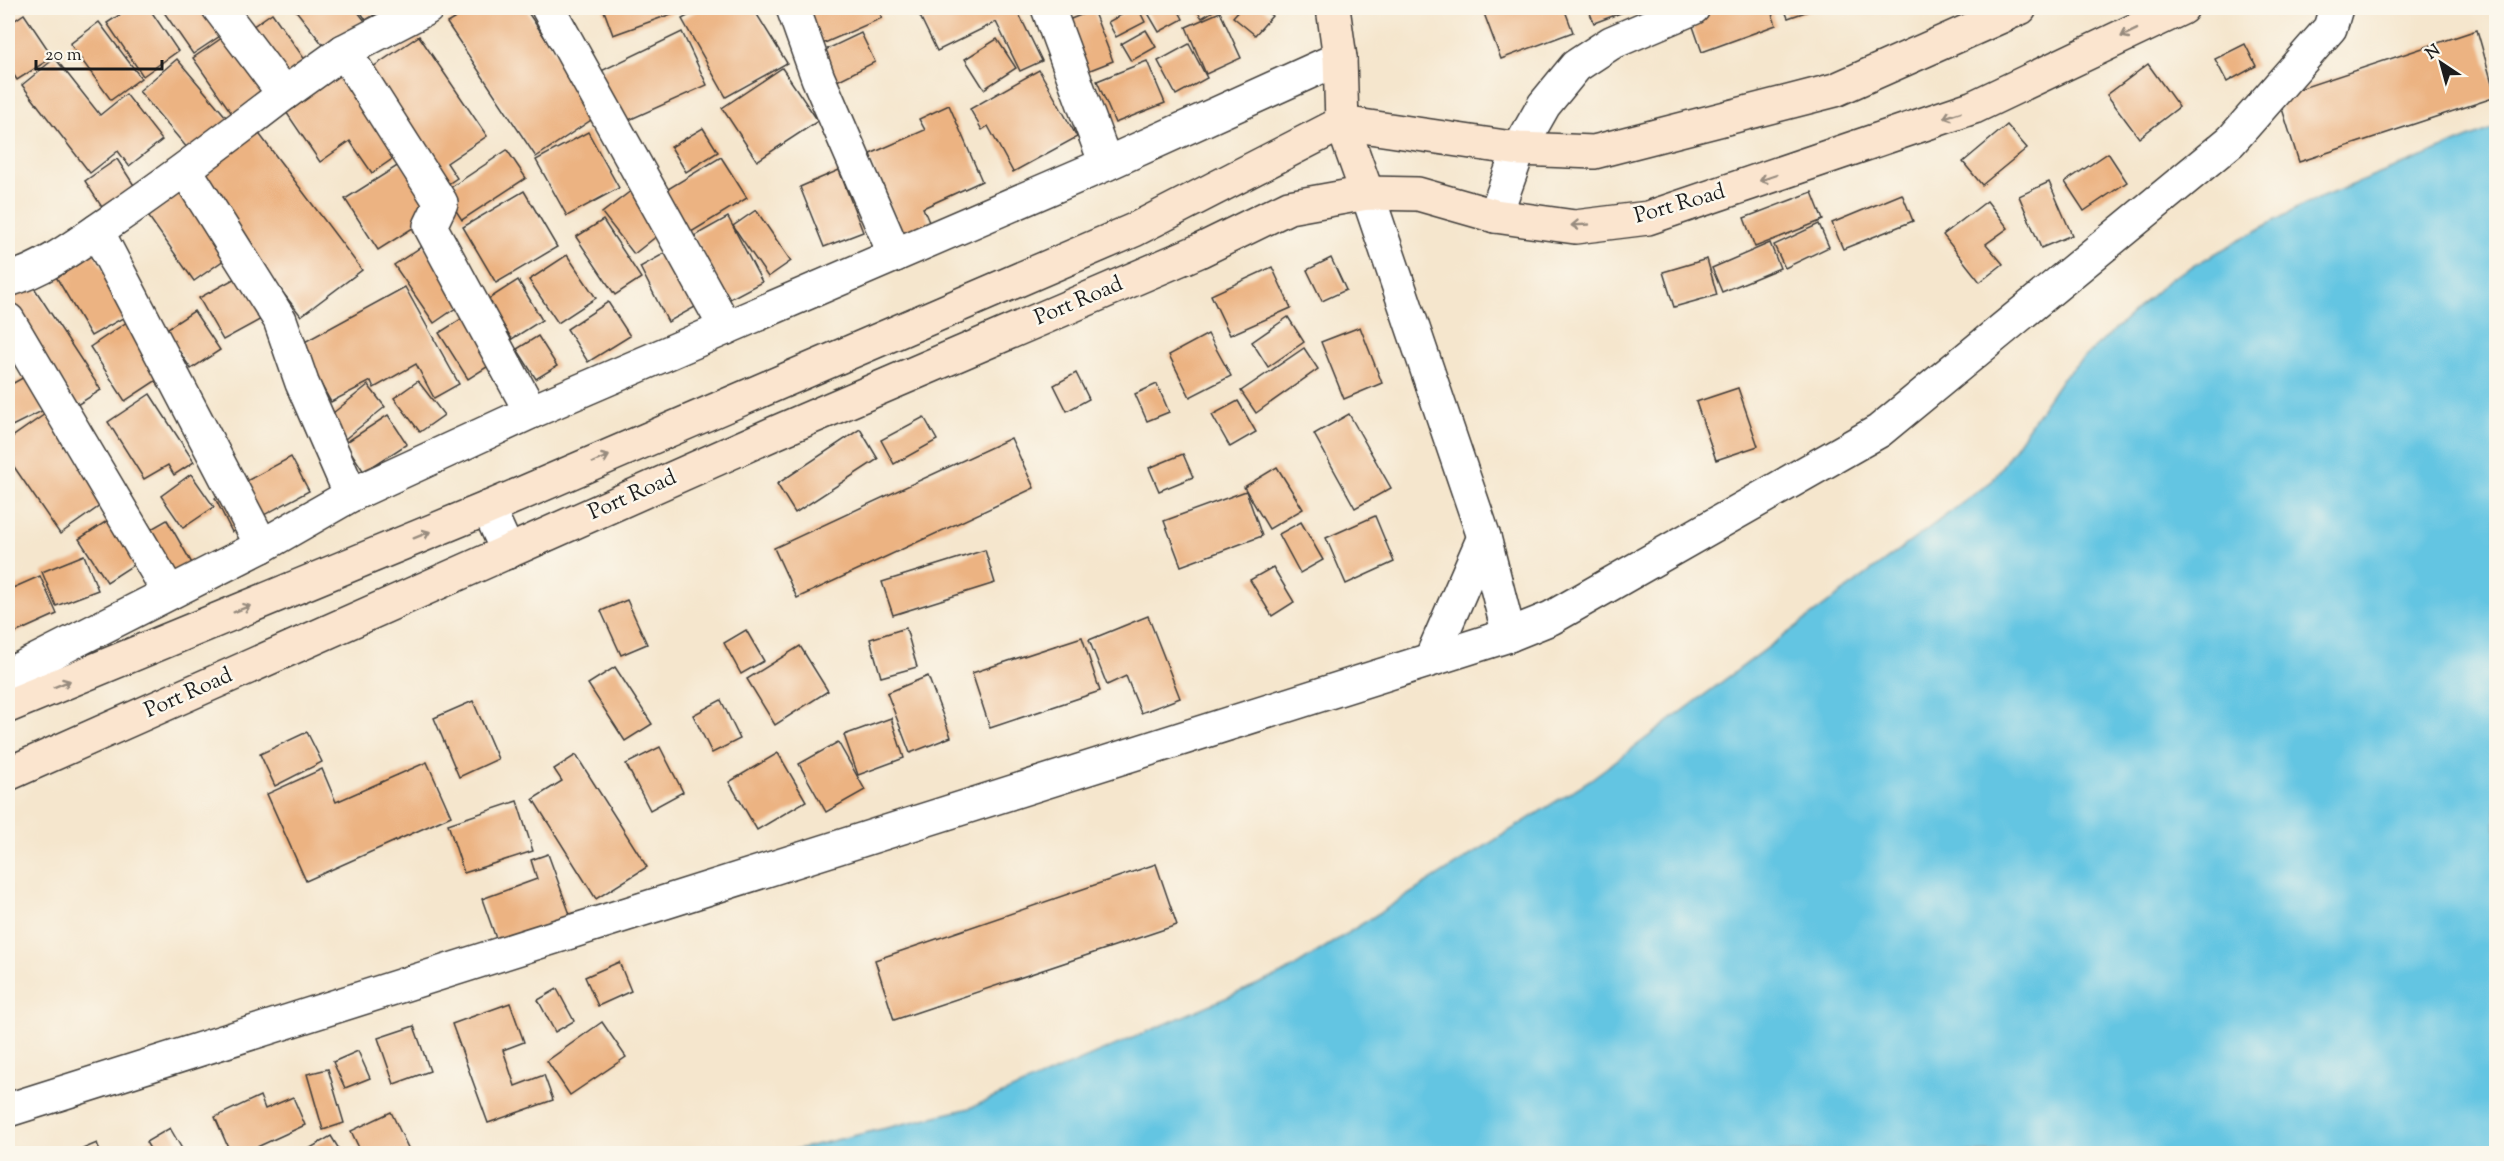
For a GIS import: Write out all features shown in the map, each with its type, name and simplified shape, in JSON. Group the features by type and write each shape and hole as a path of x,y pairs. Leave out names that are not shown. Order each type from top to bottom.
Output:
{"street":[{"path":"219,8 285,94"},
{"path":"8,280 37,271 186,171 344,51 427,8"},
{"path":"548,8 726,328"},
{"path":"793,8 818,78 895,255"},
{"path":"1048,8 1106,164"},
{"path":"1333,8 1340,58 1342,123 1484,537 1509,635"},
{"path":"1496,216 1519,149 1544,105 1576,66 1611,44 1693,8"},
{"path":"1342,123 1519,149 1594,152 1835,90 2020,8"},
{"name":"Port Road","path":"8,774 777,432 1200,250 1289,207 1367,193 1418,194 1496,216 1575,226 1648,218 1974,108 2182,8"},
{"path":"8,1110 1509,635 1551,618 1879,431 2232,141 2330,27 2336,8"},
{"path":"344,51 441,203 430,226 531,412"},
{"path":"8,675 262,546 351,495 531,412 1106,164 1340,58"},
{"name":"Port Road","path":"8,706 488,508 1134,230 1342,123"},
{"path":"186,171 280,320 302,383 351,495"},
{"path":"97,231 262,546"},
{"path":"8,320 169,592"},
{"path":"488,508 508,552"},
{"path":"1431,659 1484,537"}],"water":[{"path":"2496,127 2496,1153 781,1153 970,1108 1286,972 1590,780 1992,481 2062,378 2171,278 2305,204"}],"building":[{"path":"130,8 149,8 178,51 143,76 107,23"},
{"path":"161,8 209,8 226,32 193,54"},
{"path":"294,8 355,8 365,21 327,50"},
{"path":"358,8 386,8 366,20"},
{"path":"472,8 525,8 597,116 536,157 447,23"},
{"path":"603,8 672,8 674,13 613,35"},
{"path":"702,8 753,8 787,63 726,97 682,19"},
{"path":"804,8 877,8 882,18 820,45"},
{"path":"916,8 972,8 975,13 985,8 1016,8 1042,61 1020,71 996,22 937,51"},
{"path":"1138,8 1145,22 1116,37 1108,22"},
{"path":"1145,8 1177,8 1183,19 1159,32"},
{"path":"1195,8 1218,8 1202,18"},
{"path":"1241,8 1262,8 1272,16 1255,35 1233,17"},
{"path":"1482,8 1564,8 1573,32 1501,59"},
{"path":"1588,8 1634,8 1594,23"},
{"path":"1709,8 1770,8 1776,25 1702,52 1689,15"},
{"path":"1784,8 1817,8 1788,18"},
{"path":"1093,10 1113,61 1080,74 1061,23"},
{"path":"1220,12 1241,58 1206,74 1186,27"},
{"path":"272,13 308,64 288,78 252,27"},
{"path":"24,14 53,57 17,80 8,66 8,25"},
{"path":"99,22 141,78 111,100 70,44"},
{"path":"1146,30 1156,47 1131,61 1121,44"},
{"path":"2477,30 2496,97 2299,162 2278,96"},
{"path":"232,31 272,92 235,118 193,58"},
{"path":"682,32 707,85 620,124 597,73"},
{"path":"861,33 875,62 837,81 823,51"},
{"path":"419,36 487,136 447,163 457,178 442,188 364,73"},
{"path":"997,39 1016,68 984,89 965,59"},
{"path":"1189,44 1207,78 1176,95 1158,61"},
{"path":"2245,44 2256,66 2227,82 2215,59"},
{"path":"55,58 100,115 126,94 162,140 129,166 118,151 90,173 22,85"},
{"path":"177,59 232,124 194,156 139,91"},
{"path":"1147,61 1165,103 1115,123 1097,81"},
{"path":"2148,64 2179,107 2139,138 2107,95"},
{"path":"338,67 398,155 372,173 350,141 320,162 282,106"},
{"path":"782,68 818,121 757,161 722,108"},
{"path":"1039,70 1077,137 1013,172 988,126 982,130 970,109"},
{"path":"949,105 982,181 923,208 935,236 908,248 868,155 925,130 919,119"},
{"path":"2007,125 2027,148 1982,185 1963,162"},
{"path":"254,127 362,270 301,316 191,174"},
{"path":"703,128 718,152 686,172 671,147"},
{"path":"588,132 619,188 567,216 536,160"},
{"path":"507,150 526,178 462,220 444,192"},
{"path":"2108,153 2127,182 2084,211 2065,182"},
{"path":"721,157 747,198 688,234 663,192"},
{"path":"117,159 139,193 107,215 85,181"},
{"path":"402,163 435,214 378,250 345,199"},
{"path":"839,170 863,232 824,247 800,187"},
{"path":"2049,182 2072,235 2041,248 2019,196"},
{"path":"178,186 228,257 194,281 144,210"},
{"path":"636,187 667,228 634,254 602,213"},
{"path":"524,191 557,247 496,283 463,227"},
{"path":"1812,192 1823,220 1755,247 1744,218"},
{"path":"1902,194 1913,221 1843,249 1832,223"},
{"path":"1987,201 2008,228 1986,244 2003,264 1980,282 1943,235"},
{"path":"756,210 791,261 768,277 733,226"},
{"path":"728,217 762,282 728,300 694,236"},
{"path":"603,220 641,278 615,295 576,237"},
{"path":"1819,224 1829,247 1785,268 1774,245"},
{"path":"1770,243 1780,268 1722,292 1712,268"},
{"path":"424,245 463,303 434,323 394,265"},
{"path":"90,247 130,314 91,336 52,270"},
{"path":"676,247 706,301 668,322 640,267"},
{"path":"567,255 596,298 558,323 529,280"},
{"path":"1331,258 1346,290 1322,301 1307,270"},
{"path":"1707,259 1717,295 1674,307 1663,272"},
{"path":"1272,267 1291,308 1230,335 1211,295"},
{"path":"241,275 265,317 223,340 199,298"},
{"path":"518,280 542,320 512,339 487,300"},
{"path":"31,283 101,390 77,405 8,299"},
{"path":"405,287 459,384 434,398 416,364 374,388 371,381 331,402 299,345"},
{"path":"608,302 630,336 588,362 567,329"},
{"path":"194,311 220,350 191,369 165,330"},
{"path":"469,314 498,360 468,379 439,333"},
{"path":"1288,317 1304,342 1268,367 1252,342"},
{"path":"127,322 163,376 125,401 90,347"},
{"path":"1360,327 1382,383 1344,399 1321,342"},
{"path":"1208,334 1231,376 1190,397 1169,355"},
{"path":"538,336 557,366 536,379 517,349"},
{"path":"1304,348 1318,369 1256,413 1241,391"},
{"path":"1076,373 1089,399 1067,411 1054,385"},
{"path":"28,375 44,410 8,428 8,386"},
{"path":"418,381 444,415 420,432 394,398"},
{"path":"1157,384 1169,412 1147,421 1135,394"},
{"path":"368,385 385,407 340,443 323,421"},
{"path":"1738,388 1758,446 1716,460 1696,402"},
{"path":"150,394 194,462 174,475 168,465 144,479 108,422"},
{"path":"1238,401 1256,432 1230,447 1212,415"},
{"path":"48,412 107,501 60,534 8,458 8,440"},
{"path":"1349,414 1391,488 1355,508 1314,434"},
{"path":"388,415 407,444 364,472 345,443"},
{"path":"924,417 937,440 894,464 881,440"},
{"path":"860,429 878,459 795,513 777,484"},
{"path":"1011,438 1034,488 797,598 774,548"},
{"path":"1183,454 1193,477 1159,491 1149,468"},
{"path":"291,457 309,491 232,532 215,498"},
{"path":"1277,467 1303,509 1269,529 1244,487"},
{"path":"191,474 214,507 183,528 161,496"},
{"path":"1246,491 1262,536 1181,566 1164,521"},
{"path":"1375,516 1394,562 1346,584 1326,538"},
{"path":"113,517 141,560 107,582 79,539"},
{"path":"167,520 193,565 173,577 146,532"},
{"path":"1301,522 1323,560 1300,573 1279,534"},
{"path":"985,550 995,583 893,615 882,582"},
{"path":"84,555 98,590 56,606 42,572"},
{"path":"1273,567 1294,602 1272,616 1250,580"},
{"path":"40,576 57,614 8,636 8,590"},
{"path":"627,600 647,644 621,655 601,611"},
{"path":"1148,616 1180,698 1141,713 1126,676 1107,685 1089,640"},
{"path":"906,628 917,667 881,677 870,639"},
{"path":"746,630 764,661 741,674 724,643"},
{"path":"1082,637 1100,691 990,728 972,673"},
{"path":"800,646 828,691 775,725 747,679"},
{"path":"615,667 652,724 625,741 588,684"},
{"path":"928,676 951,737 910,753 887,693"},
{"path":"721,700 740,739 712,753 693,715"},
{"path":"473,701 498,759 459,777 434,718"},
{"path":"891,718 904,758 858,775 844,735"},
{"path":"307,732 322,762 275,786 260,754"},
{"path":"838,742 865,790 826,812 799,764"},
{"path":"660,747 683,792 650,810 626,764"},
{"path":"778,753 806,801 757,830 729,782"},
{"path":"576,755 647,867 596,899 533,799 562,781 554,769"},
{"path":"427,762 451,816 306,881 267,794 322,769 336,802"},
{"path":"517,801 533,851 464,873 448,824"},
{"path":"548,854 571,917 498,944 482,899 537,879 531,860"},
{"path":"1156,864 1177,925 894,1020 875,960"},
{"path":"619,962 631,991 598,1006 585,977"},
{"path":"557,989 574,1021 555,1032 538,1000"},
{"path":"510,1003 524,1042 503,1050 515,1086 544,1075 553,1100 488,1123 452,1024"},
{"path":"602,1022 626,1057 570,1095 547,1061"},
{"path":"414,1026 430,1071 394,1084 378,1038"},
{"path":"358,1051 370,1078 345,1088 333,1062"},
{"path":"328,1069 344,1123 323,1130 307,1074"},
{"path":"260,1096 265,1109 293,1097 305,1125 242,1154 231,1154 215,1117"},
{"path":"391,1112 411,1154 362,1154 351,1131"},
{"path":"170,1128 185,1154 153,1154 146,1142"},
{"path":"331,1136 342,1154 300,1154"},
{"path":"97,1143 101,1154 73,1154 73,1153"}]}
